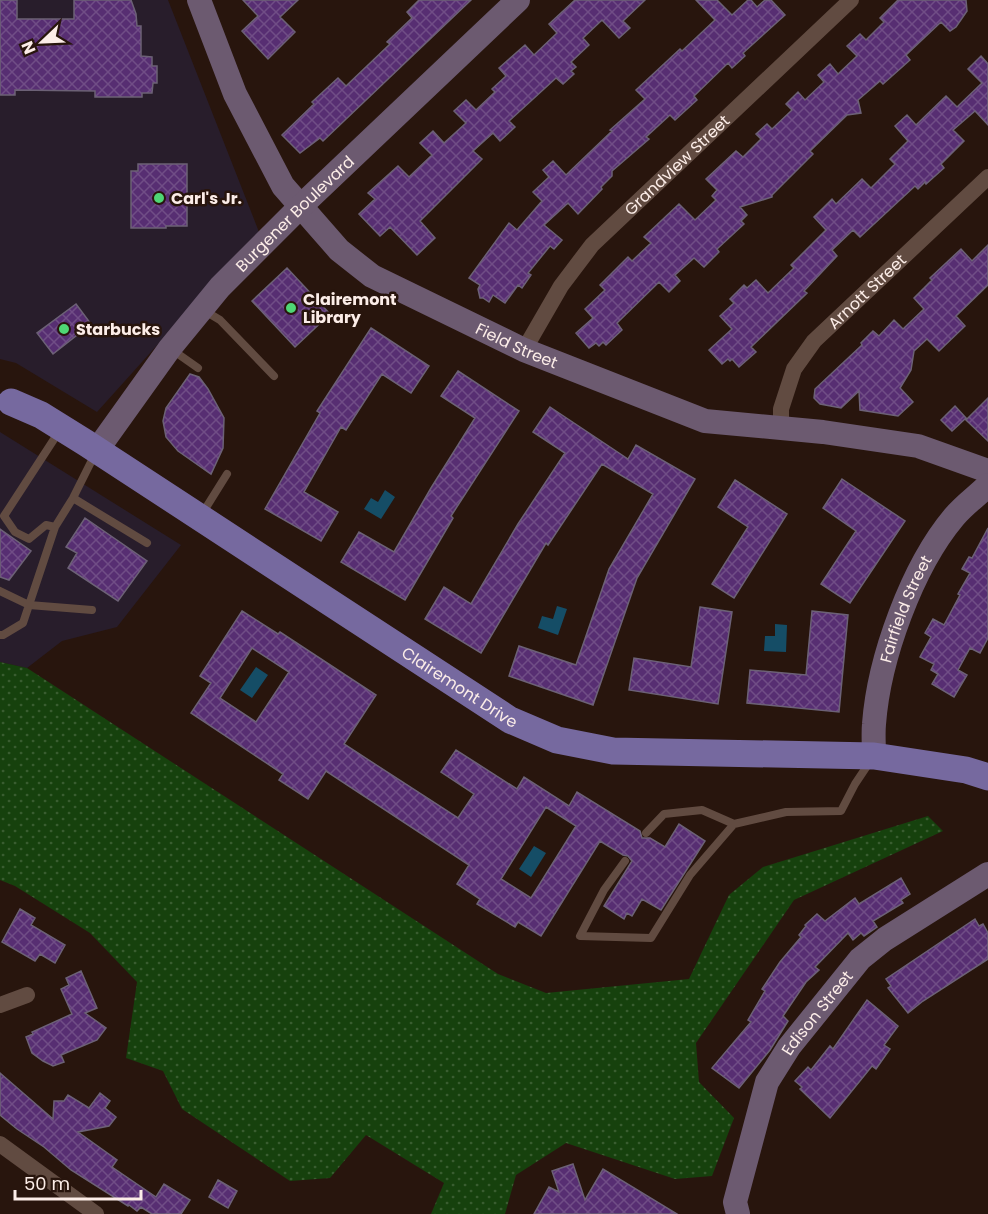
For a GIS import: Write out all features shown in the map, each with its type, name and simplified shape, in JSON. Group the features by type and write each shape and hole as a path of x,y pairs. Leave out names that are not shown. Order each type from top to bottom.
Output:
{"main road":[{"name":"Clairemont Drive","path":"4,399 42,415 510,720 557,740 613,751 874,756 966,770 988,777"}],"street":[{"name":"Field Street","path":"198,0 235,94 283,186 339,250 372,276 524,350 705,421 781,428 918,446 988,471"},
{"name":"Burgener Boulevard","path":"97,450 170,348 220,287 301,206 518,0"},
{"name":"Grandview Street","path":"524,350 561,286 592,245 851,0"},
{"name":"Arnott Street","path":"781,428 781,409 794,369 814,341 988,177"},
{"name":"Fairfield Street","path":"874,756 873,723 885,662 907,596 928,556 954,517 988,485"},
{"name":"Edison Street","path":"738,1214 735,1202 767,1082 789,1047 860,959 885,939 988,874"},
{"path":"0,1005 27,995"},
{"path":"0,1144 96,1214"}],"lane":[{"path":"202,309 220,320 274,376"},
{"path":"170,348 198,368"},
{"path":"55,527 46,525 29,539 15,532 4,516 62,428"},
{"path":"0,635 23,623 55,527 73,498 97,450"},
{"path":"200,517 227,474"},
{"path":"73,498 147,543"},
{"path":"0,591 29,605 92,610"},
{"path":"625,861 604,890 580,936 651,938 690,874 734,824 786,812 841,812 855,784 874,756"},
{"path":"646,834 664,814 702,810 734,824"}],"shaded area":[{"path":"0,0 168,0 259,232 97,412 16,363 0,359"},
{"path":"0,432 181,545 117,627 62,641 27,668 0,662"}],"green space":[{"path":"0,662 27,668 498,974 546,993 689,979 729,895 763,867 928,816 943,831 794,900 696,1043 699,1082 734,1118 712,1176 675,1179 566,1143 516,1175 505,1214 431,1214 444,1183 366,1135 330,1178 290,1181 182,1109 163,1071 126,1058 137,982 90,933 15,886 0,880"}],"water":[{"path":"385,490 395,497 381,519 364,509 371,498 378,502"},
{"path":"557,606 567,609 558,635 538,628 542,616 553,619"},
{"path":"775,624 787,625 786,652 764,651 765,636 775,636"},
{"path":"256,667 268,675 252,698 240,690"},
{"path":"534,846 546,853 531,877 519,869"}],"building":[{"path":"0,0 17,0 17,19 74,19 74,0 131,0 137,26 141,26 141,56 152,57 152,66 157,66 157,83 153,83 152,93 142,93 142,97 95,97 95,91 15,90 15,95 0,95"},
{"path":"243,0 298,0 280,17 295,32 268,59 242,31 258,16"},
{"path":"419,0 471,0 323,141 320,138 300,153 282,135 338,78 346,86 390,44 387,42 412,18 407,12"},
{"path":"575,0 645,0 623,21 630,28 619,38 602,20 583,38 589,45 571,62 576,67 571,71 574,74 563,84 556,78 509,121 515,127 500,141 493,133 473,151 482,159 420,221 435,238 417,255 390,227 380,236 359,214 375,199 368,193 398,166 409,177 432,155 420,143 433,131 444,143 466,123 454,111 466,100 476,110 495,92 492,89 506,76 499,68 525,45 534,55 557,33 549,24"},
{"path":"696,0 717,0 732,15 748,0 751,0 757,7 765,0 771,0 785,15 743,53 745,56 732,68 728,63 694,96 697,100 675,120 670,115 646,137 649,139 612,171 612,176 601,187 602,189 578,214 568,203 544,225 562,240 554,249 550,246 528,273 531,275 522,288 518,285 505,303 493,295 489,302 480,298 478,289 480,285 469,278 509,223 517,230 542,201 533,192 549,177 543,170 553,161 566,175 612,131 610,130 645,99 636,90 715,20"},
{"path":"898,0 966,0 967,11 956,27 950,31 941,22 906,55 910,60 883,84 880,81 858,100 861,113 847,115 810,151 813,154 772,197 740,207 747,215 741,221 744,224 717,249 719,252 704,267 694,258 675,275 680,281 669,292 659,282 617,323 622,330 606,345 603,342 599,346 596,343 589,348 576,333 593,318 585,309 605,290 600,285 628,257 632,261 651,243 644,237 679,204 695,220 716,200 712,196 717,190 706,179 736,151 743,157 761,139 756,134 767,124 772,129 792,110 786,104 798,92 805,100 824,82 818,75 830,64 838,74 857,56 847,46 860,34 866,40 884,22 880,18"},
{"path":"981,56 988,64 988,125 975,111 953,130 964,141 941,164 944,168 918,189 915,186 860,237 853,230 832,250 837,256 804,291 807,293 751,347 756,352 739,367 732,359 722,364 709,350 732,329 720,316 734,303 730,299 744,285 747,288 756,280 768,293 794,268 791,265 826,230 814,217 832,199 836,204 862,179 871,188 895,164 890,159 908,141 895,126 907,115 916,125 946,96 957,107 982,83 968,69"},
{"name":"Carl's Jr.","path":"138,164 187,164 187,226 131,228 131,171 138,171"},
{"path":"988,245 988,285 956,316 965,326 939,351 927,339 914,351 911,370 900,388 913,402 898,416 860,410 859,391 841,408 820,404 814,398 815,389 862,345 861,343 873,331 879,336 894,320 903,329 924,309 914,298 932,280 930,278 961,249 972,261"},
{"name":"Clairemont Library","path":"287,268 330,314 295,347 252,301"},
{"name":"Starbucks","path":"76,304 91,324 53,354 37,333"},
{"path":"371,328 429,366 411,393 382,374 346,430 341,427 304,492 338,512 321,541 265,509 320,413 317,411"},
{"path":"458,371 519,411 451,516 453,518 405,600 341,562 359,532 394,552 475,418 441,396"},
{"path":"190,374 199,377 224,418 223,448 211,474 178,451 166,437 163,421 166,408"},
{"path":"988,398 988,441 966,420"},
{"path":"955,406 966,418 952,431 941,420"},
{"path":"550,407 628,459 636,445 695,479 637,578 593,705 509,676 519,646 576,665 609,569 653,494 602,464 548,545 546,543 481,653 425,619 444,587 471,604 518,524 565,453 533,432"},
{"path":"842,479 905,521 850,603 821,584 856,531 823,508"},
{"path":"735,480 787,514 734,598 712,584 748,527 718,507"},
{"path":"85,518 147,561 118,601 68,568 77,553 66,547"},
{"path":"988,528 988,638 980,653 970,648 958,670 967,675 954,697 932,684 938,674 931,670 934,664 920,657 931,637 925,633 933,619 944,625 970,573 962,569 969,557 972,558"},
{"path":"0,529 31,551 9,580 0,577"},
{"path":"700,607 732,612 718,704 629,690 634,658 691,667"},
{"path":"242,611 278,634 280,632 376,695 344,744 458,818 474,794 441,772 456,750 517,789 524,777 569,806 577,792 640,831 642,838 650,838 665,847 679,824 705,841 661,910 642,899 632,916 627,913 624,919 604,906 632,861 628,856 600,841 541,936 518,922 515,927 477,904 480,899 457,884 469,865 326,771 308,799 279,780 283,774 191,713 211,683 200,676","holes":["252,648 289,672 256,722 220,698","546,807 576,826 531,898 501,879"]},
{"path":"812,611 848,615 839,712 747,703 750,670 806,675"},
{"path":"901,878 910,894 901,900 903,903 873,921 877,927 864,936 861,933 853,940 848,933 815,967 819,970 806,982 783,1016 788,1021 770,1050 739,1088 712,1068 751,1022 748,1020 765,991 762,989 780,962 801,937 799,935 805,925 817,914 825,921 855,898 859,904"},
{"path":"20,909 35,918 31,925 65,945 55,963 40,954 35,961 2,942"},
{"path":"975,919 979,926 983,924 988,933 988,959 908,1013 888,988 891,986 886,979"},
{"path":"81,971 97,1008 85,1013 106,1028 97,1040 61,1055 64,1062 53,1066 32,1053 26,1037 72,1014 61,989 69,985 66,978"},
{"path":"867,1000 898,1026 884,1045 890,1049 876,1069 872,1066 830,1118 800,1089 802,1087 795,1081 808,1067 811,1070 830,1046 833,1049"},
{"path":"0,1073 53,1119 54,1101 64,1101 68,1095 89,1108 100,1093 110,1101 105,1108 116,1117 109,1126 78,1132 117,1160 112,1167 156,1197 164,1184 190,1200 181,1214 152,1214 141,1207 137,1211 71,1170 44,1147 17,1129 0,1115"},
{"path":"573,1164 585,1200 603,1169 677,1214 534,1214 549,1187 559,1192 552,1171"},
{"path":"218,1180 237,1191 228,1208 209,1197"}],"place":[{"name":"Carl's Jr.","path":"159,198"},
{"name":"Clairemont Library","path":"291,308"},
{"name":"Starbucks","path":"64,329"}]}
